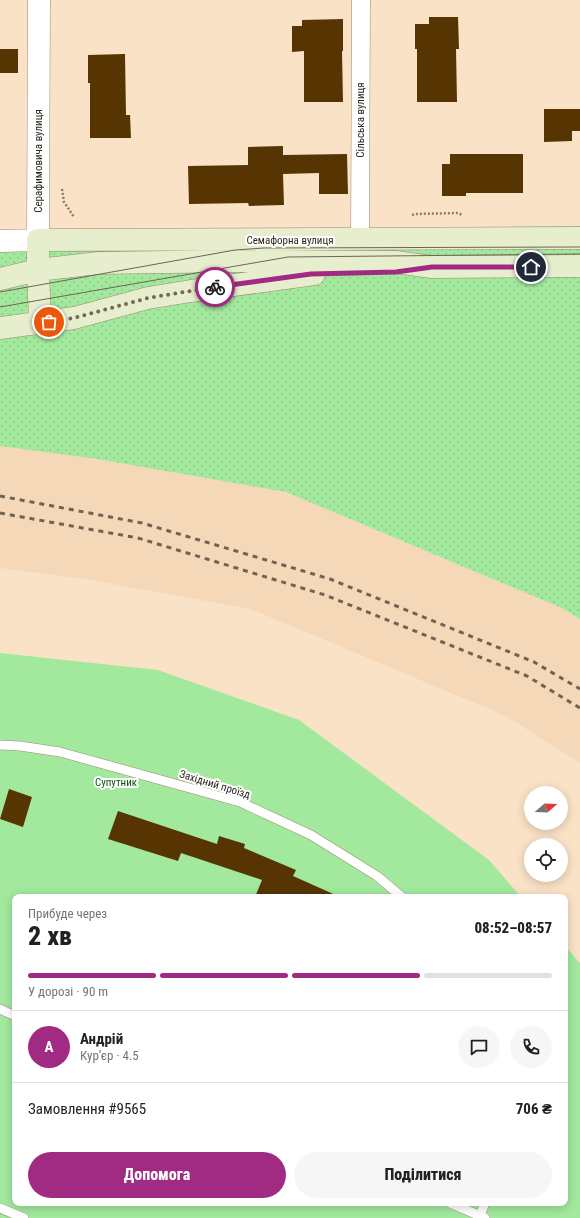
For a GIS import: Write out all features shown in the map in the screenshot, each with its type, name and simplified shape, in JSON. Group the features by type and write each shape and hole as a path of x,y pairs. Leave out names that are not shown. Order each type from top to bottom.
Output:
{"main road":[{"name":"Семафорна вулиця","path":"38,240 580,238"},
{"name":"Серафимовича вулиця","path":"38,240 40,323"},
{"name":"Семафорна вулиця","path":"0,279 38,270 98,263 233,261 396,262 432,267"},
{"name":"Семафорна вулиця","path":"0,328 74,318 148,298 268,279 311,274 396,272 432,267 580,266"}],"street":[{"name":"Серафимовича вулиця","path":"38,240 40,0"},
{"name":"Сільська вулиця","path":"360,239 361,0"},
{"name":"Семафорна вулиця","path":"0,240 38,240"}],"lane":[{"name":"Західний проїзд","path":"0,745 20,746 60,752 240,802 311,835 377,876 398,894"},
{"path":"0,1009 12,1015"},
{"path":"457,1206 481,1217 484,1206"},
{"path":"0,1208 24,1218"}],"path":[{"path":"62,184 64,202 75,218"},
{"path":"409,217 415,214 458,213 464,217"}],"shaded area":[{"path":"0,446 97,459 286,492 562,608 580,619 580,763 506,716 251,609 79,578 0,568"}],"green space":[{"path":"580,226 580,619 562,608 286,492 97,459 0,446 0,238 360,228"},
{"name":"Супутник","path":"0,653 158,670 299,720 489,860 518,894 12,894 12,1206 568,1206 568,949 580,963 580,1218 0,1218"}],"building":[{"path":"429,17 458,17 459,49 456,49 457,102 417,102 417,49 415,49 415,24 429,24"},
{"path":"343,19 343,102 304,102 304,51 292,52 292,26 302,26 302,20"},
{"path":"0,49 18,49 18,73 0,73"},
{"path":"125,54 126,115 130,115 131,138 90,138 90,83 88,83 88,55"},
{"path":"544,109 580,109 580,131 572,131 572,141 544,142"},
{"path":"283,146 283,155 347,154 348,194 319,194 319,173 283,174 284,205 249,206 248,203 189,204 188,166 248,165 248,147"},
{"path":"450,154 523,154 523,193 466,193 466,196 442,196 442,164 450,164"},
{"path":"9,789 32,797 23,827 0,819"},
{"path":"118,811 217,844 219,836 245,844 244,848 296,870 293,876 333,894 256,894 262,880 181,853 178,861 108,839"}],"tram line":[{"path":"0,292 235,250 264,248 580,247"},
{"path":"0,307 288,257 580,254"}],"railway":[{"path":"0,496 142,523 330,579 534,662 580,689"},
{"path":"0,513 138,538 325,595 527,676 580,708"}],"way so far":[{"path":"49,322 74,318 148,298 215,287"}],"route":[{"path":"215,287 311,274 396,272 432,267 531,267"}]}
